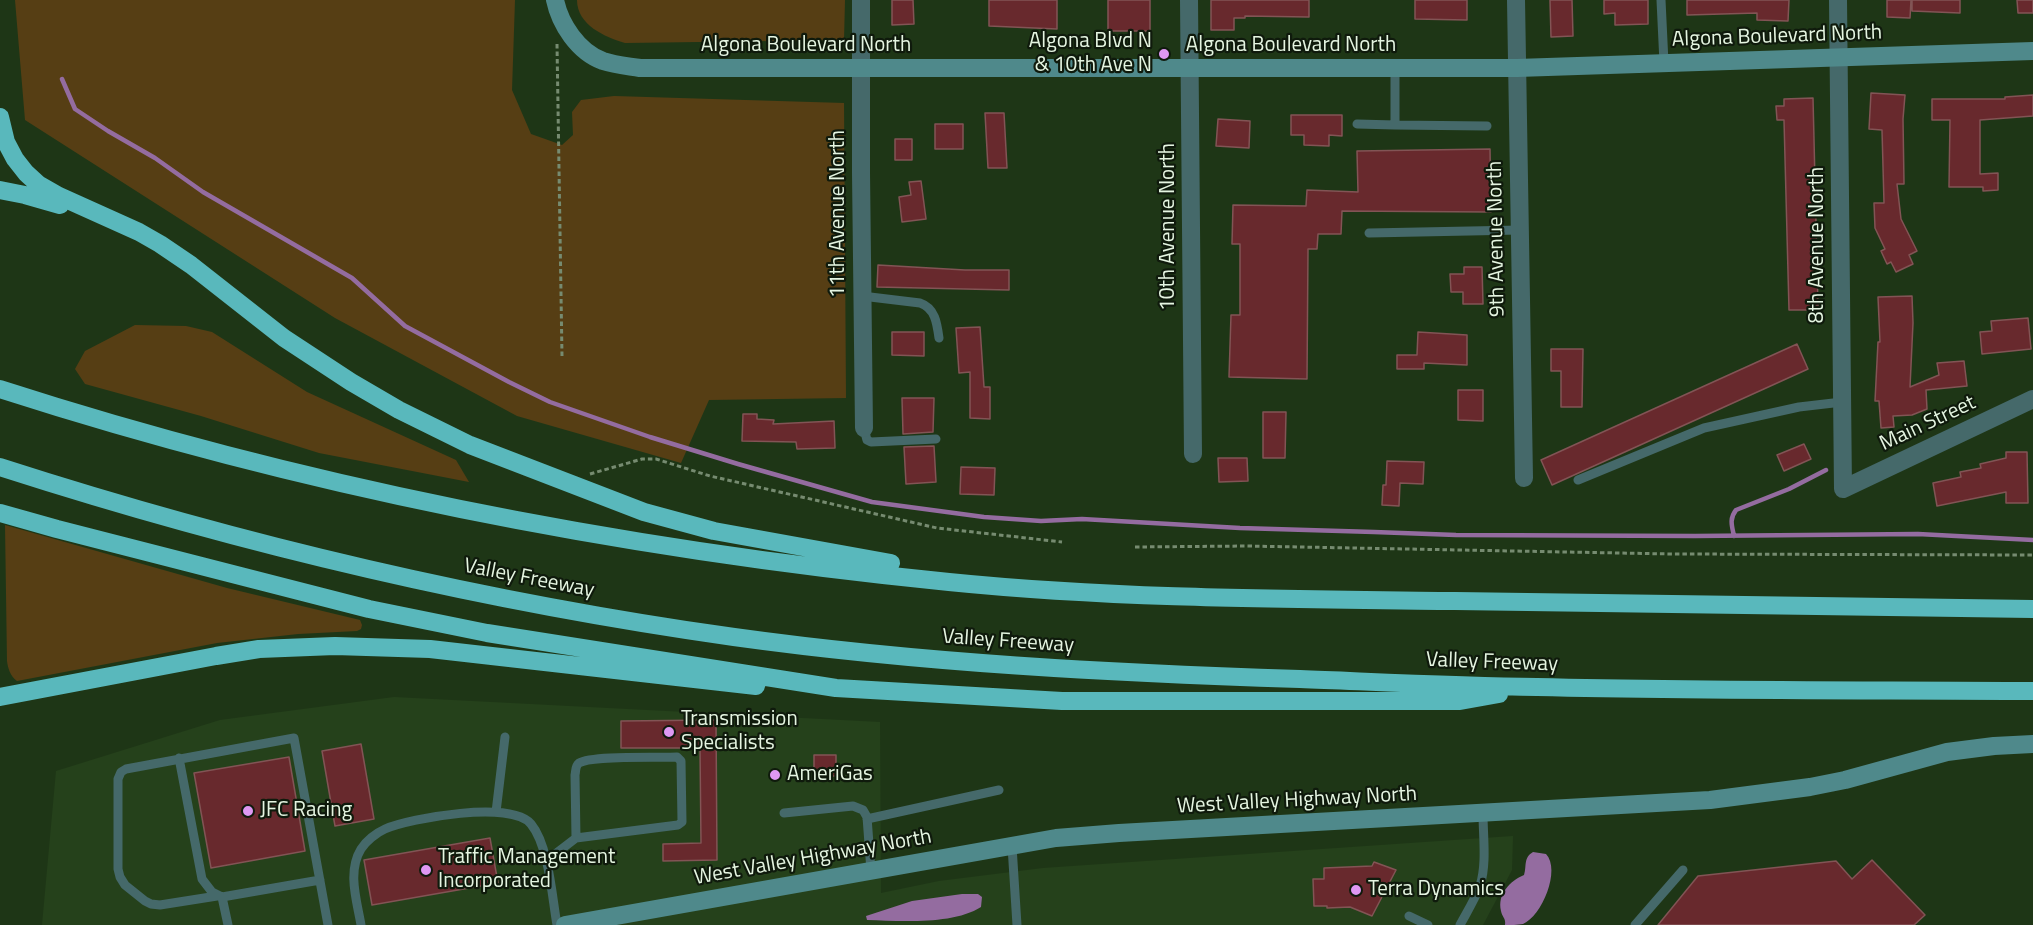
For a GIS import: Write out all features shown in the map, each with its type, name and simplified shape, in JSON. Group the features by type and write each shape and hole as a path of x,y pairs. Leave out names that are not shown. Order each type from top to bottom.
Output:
{"highway":[{"path":"0,117 6,142 15,159 38,184 59,196 139,232 191,265 285,338 360,387 399,410 470,445 644,512 714,531 876,560 1074,591"},
{"path":"0,190 45,200 139,232"},
{"path":"0,389 176,442 380,492 490,515 729,555 950,582 1074,591 1285,599 2033,609"},
{"name":"Valley Freeway","path":"0,467 173,519 360,567 584,613 736,637 1000,666 1160,674 1540,688 2033,691"},
{"path":"0,513 57,530 369,609 488,633 836,688"},
{"path":"0,697 216,656 268,649 335,646 430,649 792,689 836,688 1062,701 1460,701 1540,688"}],"street":[{"name":"Algona Boulevard North","path":"555,0 561,33 600,60 640,68 1517,68 2033,51"},
{"name":"11th Avenue North","path":"861,0 864,426"},
{"name":"10th Avenue North","path":"1189,0 1193,454"},
{"name":"9th Avenue North","path":"1515,0 1524,478"},
{"name":"8th Avenue North","path":"1838,0 1842,489"},
{"name":"Main Street","path":"1842,489 2033,399"},
{"name":"West Valley Highway North","path":"565,925 1056,838 1710,800 1845,780 1947,752 2033,744"}],"lane":[{"path":"1661,0 1664,63"},
{"path":"1395,68 1395,125"},
{"path":"1357,124 1487,126"},
{"path":"1369,233 1520,230"},
{"path":"862,296 928,306 935,319 939,338"},
{"path":"1578,480 1704,428 1799,408 1842,402"},
{"path":"864,426 867,440 871,442 936,439"},
{"path":"496,812 505,736"},
{"path":"320,880 160,905 151,904 125,885 118,869 118,779 121,772 179,758 294,738 320,880 328,925"},
{"path":"179,758 202,879 212,892 220,896 228,925"},
{"path":"546,861 576,838 678,825 682,822 681,761 677,758 607,758 580,762 576,765 575,776 576,838"},
{"path":"867,819 999,790"},
{"path":"784,813 853,806 862,810 867,819 871,871"},
{"path":"361,925 353,877 354,868 359,852 376,835 403,823 461,814 496,812 517,815 531,824 539,838 546,861 557,925"},
{"path":"1464,922 1482,879 1483,813"},
{"path":"1012,846 1017,925"},
{"path":"1635,925 1683,870"},
{"path":"1409,916 1428,925"}],"path":[{"path":"561,33 562,356"},
{"path":"562,482 642,459 656,459 710,476 937,528 1062,542"},
{"path":"1135,547 1247,546 1672,554 2033,555"}],"shaded area":[{"path":"15,0 515,0 512,90 531,134 562,145 573,135 572,112 581,100 614,96 844,103 846,398 709,400 681,463 517,416 335,318 25,120"},
{"path":"577,0 845,0 844,40 625,43 601,33 587,23 578,9"},
{"path":"135,325 186,326 212,332 307,392 456,460 469,482 319,453 201,416 85,384 75,369 85,351"},
{"path":"5,525 227,588 360,620 361,629 217,643 17,681 11,674 7,661"},
{"path":"394,697 880,722 881,893 939,881 1043,868 1513,836 1512,870 1483,925 42,925 56,771 220,720"},
{"path":"1533,852 1546,854 1550,861 1550,881 1543,903 1537,912 1523,924 1505,925 1500,905 1501,899 1506,889 1524,875 1527,860"},
{"path":"978,894 982,897 981,907 956,917 926,921 867,920 866,916 912,901"}],"building":[{"path":"892,0 913,0 914,24 892,25"},
{"path":"989,0 1057,0 1057,29 989,26"},
{"path":"1108,0 1150,0 1150,31 1108,31"},
{"path":"1211,0 1309,0 1309,17 1245,16 1245,18 1234,18 1234,30 1211,30"},
{"path":"1415,0 1467,0 1467,20 1415,19"},
{"path":"1550,0 1572,0 1573,36 1551,37"},
{"path":"1604,0 1648,0 1648,24 1615,25 1615,13 1604,14"},
{"path":"1687,0 1789,0 1788,21 1757,20 1757,13 1687,15"},
{"path":"1887,0 1911,0 1910,18 1887,17"},
{"path":"1912,0 1960,0 1960,13 1912,11"},
{"path":"2017,0 2033,0 2033,13 2018,13"},
{"path":"1871,93 1905,95 1904,184 1897,184 1901,219 1917,251 1909,255 1913,264 1896,272 1891,262 1887,264 1881,251 1885,249 1875,228 1874,203 1884,203 1882,130 1869,129"},
{"path":"2033,95 2033,116 1980,120 1980,174 1998,173 1998,190 1983,191 1983,187 1949,187 1950,120 1932,120 1932,99 2005,99 2005,97"},
{"path":"1813,98 1818,306 1810,306 1810,310 1789,310 1784,120 1777,120 1776,106 1784,106 1784,99"},
{"path":"985,113 1004,113 1007,168 988,168"},
{"path":"1291,115 1342,115 1342,136 1329,135 1329,146 1304,145 1304,135 1291,135"},
{"path":"1218,119 1250,121 1249,148 1216,146"},
{"path":"935,124 963,124 963,149 935,149"},
{"path":"895,139 912,139 912,160 895,160"},
{"path":"1490,149 1491,212 1342,211 1341,234 1318,234 1317,249 1308,249 1307,379 1229,377 1231,315 1240,315 1240,244 1232,244 1233,205 1306,206 1307,190 1358,192 1357,151"},
{"path":"921,181 926,219 902,222 899,197 911,195 909,182"},
{"path":"878,265 1009,270 1009,290 877,287"},
{"path":"1464,267 1482,267 1483,304 1463,304 1463,292 1451,292 1450,274 1464,274"},
{"path":"1912,296 1910,387 1939,375 1937,363 1964,361 1967,386 1926,390 1927,409 1912,415 1893,416 1894,427 1881,428 1879,401 1875,401 1878,342 1880,342 1878,297"},
{"path":"2028,318 2031,349 1982,354 1980,332 1992,331 1991,321"},
{"path":"980,327 984,387 990,387 990,419 970,418 970,372 959,373 956,328"},
{"path":"892,332 924,332 924,356 892,355"},
{"path":"1418,332 1467,335 1467,365 1424,363 1424,369 1397,369 1397,355 1417,355"},
{"path":"1797,344 1808,369 1552,485 1541,460"},
{"path":"1551,349 1583,349 1582,407 1561,407 1561,371 1551,371"},
{"path":"1458,390 1483,390 1483,421 1458,420"},
{"path":"902,398 934,398 933,432 903,434"},
{"path":"1263,412 1286,412 1285,458 1263,458"},
{"path":"743,414 757,414 757,419 774,420 773,424 834,421 835,448 797,449 796,442 742,441"},
{"path":"1804,444 1811,459 1784,471 1777,455"},
{"path":"934,446 936,482 906,484 904,447"},
{"path":"2006,452 2027,452 2028,503 2006,503 2006,492 1937,506 1933,483 1961,477 1960,472 1981,468 1980,464 2006,458"},
{"path":"1218,458 1247,458 1248,481 1219,482"},
{"path":"1387,461 1424,462 1423,484 1400,483 1399,506 1382,505"},
{"path":"961,467 995,468 994,495 960,494"},
{"path":"716,720 717,860 663,861 663,844 701,843 700,748 621,748 621,721"},
{"path":"361,744 374,819 335,826 322,751"},
{"path":"814,755 836,755 836,776 814,776"},
{"path":"289,757 305,851 211,868 194,773"},
{"path":"490,838 498,883 372,905 364,860"},
{"path":"1872,860 1925,915 1914,925 1658,925 1698,876 1836,861 1852,879"},
{"path":"1374,862 1396,870 1372,916 1350,907 1314,906 1313,879 1324,879 1324,868 1372,866"}],"waterway":[{"path":"62,79 75,109 155,158 203,192 352,278 405,326 509,382 550,402 650,437 872,502 984,517 1041,521 1082,519 1240,528 1456,535 1918,534 2033,540"},
{"path":"1734,536 1732,520 1736,510 1789,489 1826,470"}],"place":[{"name":"Algona Blvd N & 10th Ave N","path":"1164,54"},
{"name":"Transmission Specialists","path":"669,732"},
{"name":"AmeriGas","path":"775,775"},
{"name":"JFC Racing","path":"248,811"},
{"name":"Traffic Management Incorporated","path":"426,870"},
{"name":"Terra Dynamics","path":"1356,890"}]}
